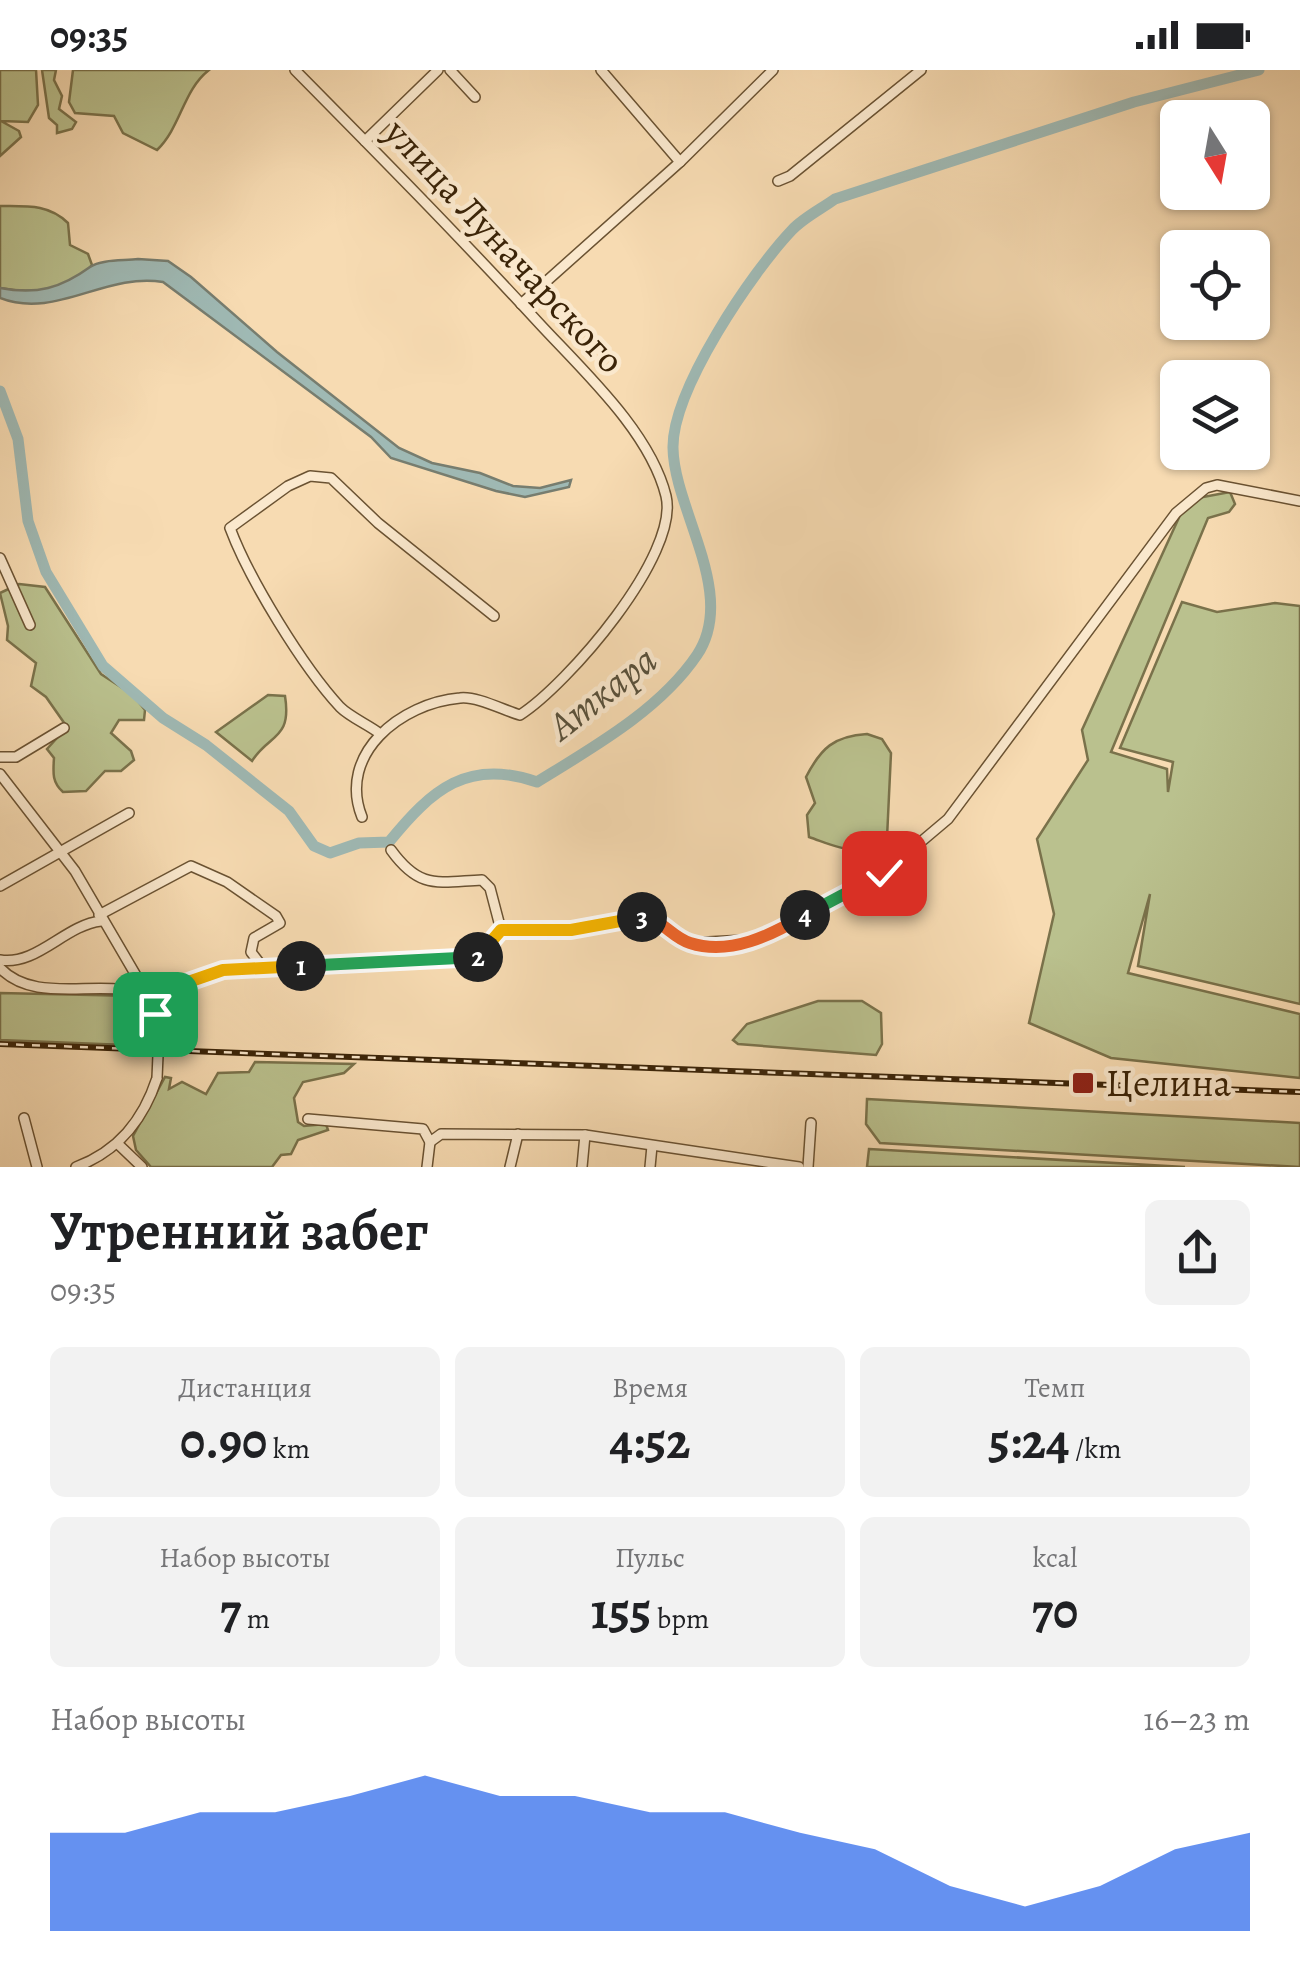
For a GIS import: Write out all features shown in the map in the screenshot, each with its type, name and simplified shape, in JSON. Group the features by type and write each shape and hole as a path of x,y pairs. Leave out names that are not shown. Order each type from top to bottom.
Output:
{"street":[{"name":"улица Луначарского","path":"295,70 617,408 658,474 667,500 664,526 629,599 590,653 548,698 520,715 463,697 434,704 386,725 379,732"},
{"path":"365,141 438,70"},
{"path":"450,70 475,97"},
{"path":"601,70 680,162"},
{"path":"521,304 680,162 773,70"},
{"path":"902,70 910,79"},
{"path":"778,181 790,176 922,70"},
{"path":"362,817 354,797 363,760 379,732 344,711 330,695 240,554 230,528 242,515 310,476 331,478 378,524 494,616"},
{"path":"0,968 23,983 40,987 124,986 148,996 223,970 261,965 281,969 322,962 478,957 501,930 571,930 646,917 661,921 690,943 705,946 744,943 778,932 884,873 948,819 1176,514 1206,488 1232,486 1300,501"},
{"path":"0,558 30,625"},
{"path":"0,757 16,756 64,728"},
{"path":"0,774 61,850 148,996 159,1032 157,1078 146,1106 119,1146 76,1167"},
{"path":"0,886 129,813"},
{"path":"391,850 406,870 424,882 482,880 490,888 501,930"},
{"path":"0,960 26,958 191,866 228,882 280,923 254,938 251,952 261,965"},
{"path":"24,1118 37,1167"},
{"path":"308,1119 424,1129 430,1142 427,1167"},
{"path":"808,1167 811,1123"},
{"path":"430,1142 441,1134 585,1135 800,1167"},
{"path":"510,1167 518,1134"},
{"path":"582,1167 585,1135"},
{"path":"119,1146 142,1167"},
{"path":"650,1167 652,1146"},
{"path":"734,1167 736,1155"}],"green space":[{"path":"0,70 36,70 38,105 28,122 1,121 19,131 21,137 0,156"},
{"path":"42,70 56,70 54,80 62,96 59,109 76,122 72,129 57,133 57,125 49,118"},
{"path":"73,70 209,70 193,88 172,131 157,150 123,133 114,116 75,113 69,102"},
{"path":"0,206 37,207 61,217 68,223 70,245 88,254 92,265 72,281 49,289 0,288"},
{"path":"1230,492 1235,504 1229,512 1208,518 1111,752 1167,769 1168,792 1173,762 1120,748 1182,602 1217,612 1275,603 1300,606 1300,1004 1138,966 1150,894 1128,973 1300,1014 1300,1078 1111,1058 1029,1023 1054,914 1037,839 1088,760 1082,730 1187,500"},
{"path":"19,584 45,587 101,674 133,695 145,710 144,720 119,720 111,733 131,751 134,760 121,771 105,771 86,791 63,792 57,785 54,758 47,749 67,727 46,697 31,686 36,663 7,640 8,626 0,593"},
{"path":"268,695 285,696 285,721 252,761 216,732"},
{"path":"867,734 882,739 891,753 887,838 859,850 809,837 807,815 815,803 806,777 830,745 846,737"},
{"path":"0,993 137,996 146,1008 151,1028 140,1035 151,1046 0,1040"},
{"path":"818,1001 862,1001 881,1013 882,1044 876,1055 738,1044 733,1040 747,1024"},
{"path":"255,1062 354,1064 344,1073 303,1082 294,1098 298,1122 304,1126 326,1124 328,1130 298,1140 291,1154 281,1155 272,1167 151,1167 136,1150 133,1136 165,1077 171,1078 169,1089 182,1082 206,1094 218,1073 249,1072"},
{"path":"867,1099 1300,1123 1300,1167 880,1143 866,1124"},
{"path":"869,1149 1185,1167 867,1167"}],"water":[{"path":"138,259 168,261 191,277 277,352 399,448 432,463 480,473 513,486 540,488 571,480 569,487 525,497 391,458 371,437 163,282 121,283 41,303 0,298 0,288 48,288 95,264"}],"waterway":[{"name":"Аткара","path":"0,391 18,439 28,521 46,572 103,666 163,718 206,745 289,811 314,846 330,853 359,843 389,842 421,807 453,783 491,774 537,782 645,710 697,655 708,631 711,606 701,552 676,472 676,424 717,333 756,274 796,226 835,199 1134,102 1259,70"}],"railway":[{"path":"0,1044 1300,1092"}],"place":[{"name":"Целина","path":"1083,1083"}],"route":[{"path":"155,1014 148,996 223,970 261,965 281,969 322,962 478,957 501,930 571,930 628,917 646,917 661,921 678,938 690,943 744,943 764,939 884,873"}]}
